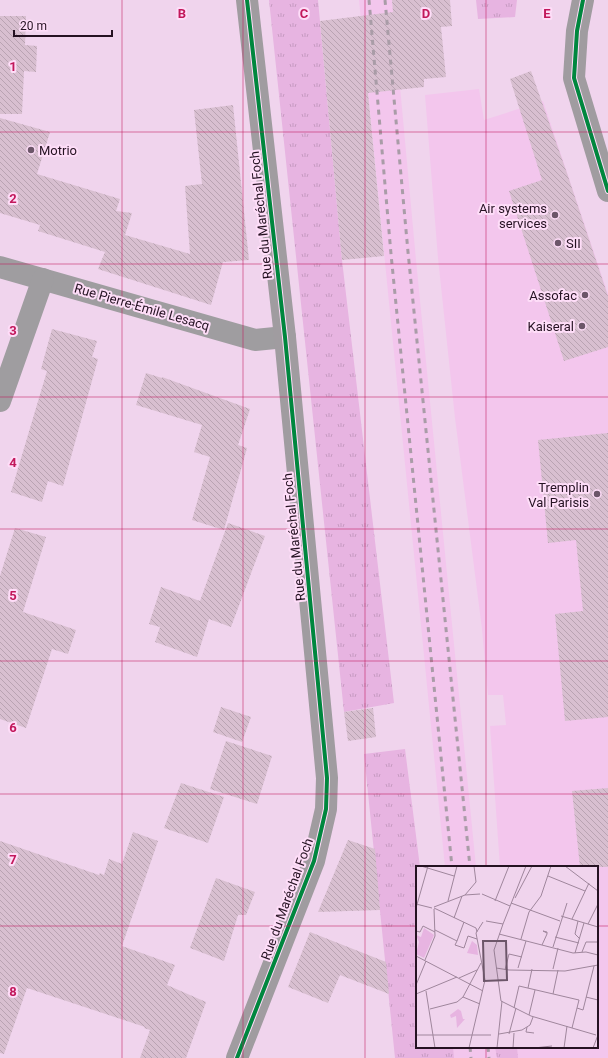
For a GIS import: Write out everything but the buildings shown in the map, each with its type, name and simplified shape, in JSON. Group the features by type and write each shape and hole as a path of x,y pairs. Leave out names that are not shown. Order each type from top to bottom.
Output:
{"street":[{"name":"Rue du Maréchal Foch","path":"237,1058 314,861 326,809 327,778 284,337 247,0"},
{"path":"583,0 577,31 574,78 608,191"},
{"name":"Rue Pierre-Émile Lesacq","path":"0,267 255,340 284,337"},
{"path":"0,401 43,279"}],"shaded area":[{"path":"359,0 392,0 476,866 445,866"},
{"path":"479,89 484,120 543,101 608,294 608,1058 395,1058 416,1048 598,1048 598,866 500,866 490,726 506,725 503,695 488,695 482,629 455,418 438,258 425,95"}],"green space":[{"path":"269,0 318,0 342,260 394,703 344,712"},
{"path":"476,0 517,0 515,17 478,19"},
{"path":"405,749 420,866 416,866 416,1048 453,1048 454,1058 395,1058 364,754"},
{"path":"495,1048 517,1048 518,1058 497,1058"}],"railway":[{"path":"369,0 391,254 452,866"},
{"path":"385,0 408,252 470,866"},
{"path":"470,1048 471,1058"},
{"path":"488,1048 489,1058"}],"cycle path":[{"path":"237,1058 314,861 326,809 327,778 285,337 247,0"},
{"path":"583,0 577,31 574,78 608,191"}],"place":[{"name":"Motrio","path":"31,150"},
{"name":"Air systems services","path":"555,215"},
{"name":"SII","path":"558,243"},
{"name":"Assofac","path":"585,295"},
{"name":"Kaiseral","path":"582,326"},
{"name":"Tremplin Val Parisis","path":"597,494"}]}
